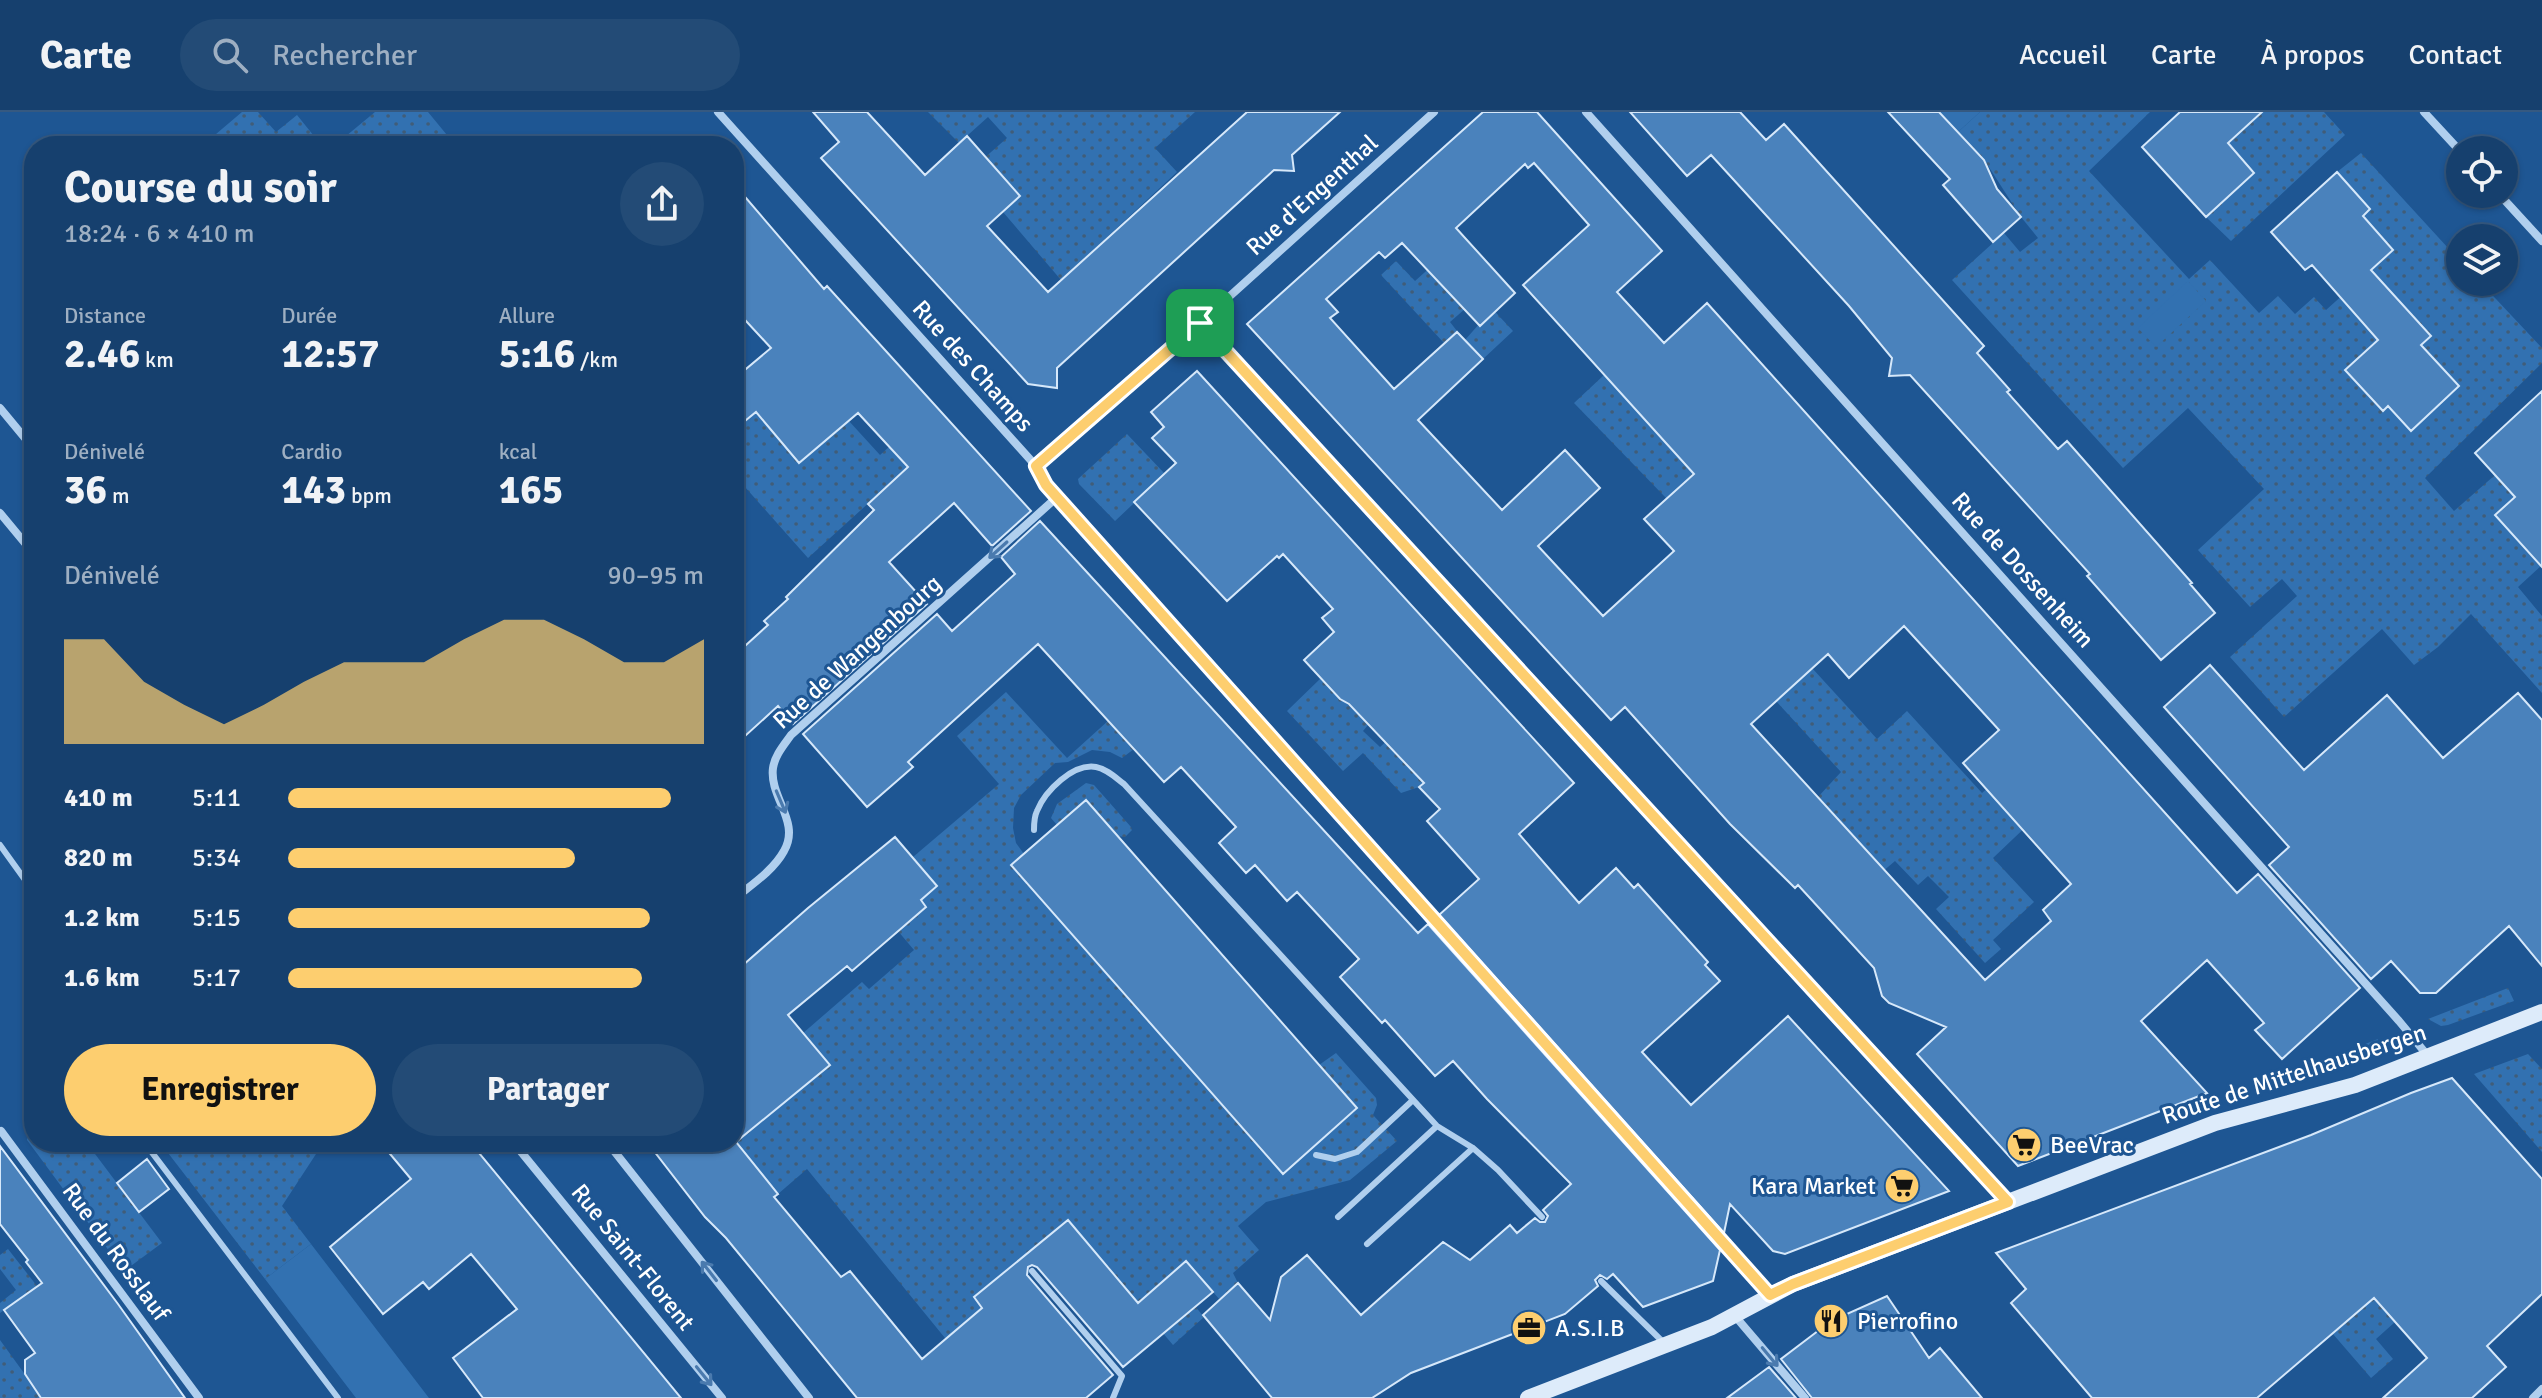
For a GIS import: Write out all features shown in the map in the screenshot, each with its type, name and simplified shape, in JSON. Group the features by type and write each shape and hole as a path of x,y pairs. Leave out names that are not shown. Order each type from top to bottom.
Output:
{"street":[{"name":"Rue des Champs","path":"718,112 738,136"},
{"name":"Rue d'Engenthal","path":"1036,466 1434,112"},
{"name":"Rue de Dossenheim","path":"1586,112 2428,1056"},
{"path":"2424,112 2446,136"},
{"name":"Rue des Champs","path":"744,142 1036,466 1056,498 1770,1295"},
{"path":"2512,208 2542,241"},
{"path":"1200,323 2008,1202"},
{"path":"0,408 24,437"},
{"name":"Rue de Wangenbourg","path":"744,891 771,868 785,850 790,834 788,820 774,785 773,767 779,751 791,735 1056,498"},
{"path":"0,513 24,542"},
{"name":"Route de Mittelhausbergen","path":"1528,1398 1550,1394 1735,1316 1793,1284 2215,1123 2355,1085 2542,1012"},
{"name":"Rue du Rosslauf","path":"1,1131 199,1398"},
{"name":"Rue Saint-Florent","path":"521,1152 722,1398"},
{"name":"Rue Saint-Florent","path":"615,1152 809,1398"},
{"path":"1735,1316 1805,1398"},
{"path":"2533,1398 2542,1389"}],"lane":[{"path":"1034,830 1035,815 1041,802 1072,772 1096,767 1110,773 1124,784 1437,1126 1473,1148 1542,1217"},
{"path":"0,845 24,878"},
{"path":"1316,1155 1335,1159 1357,1152 1413,1100"},
{"path":"1338,1217 1437,1126"},
{"path":"1367,1244 1473,1148"},
{"path":"152,1152 338,1398"},
{"path":"1032,1271 1122,1376 1113,1398"},
{"path":"1601,1281 1666,1345"}],"shaded area":[{"path":"242,112 258,112 276,132 297,115 314,136 214,136"},
{"path":"375,112 428,112 448,136 346,136"},
{"path":"928,112 1195,112 1155,148 1177,172 1061,280 1003,212 1020,196 982,160 1007,138 988,117 959,143"},
{"path":"1939,112 1980,112 1958,132"},
{"path":"1980,112 2150,112 2089,171 2189,279 2210,260 2259,313 2278,296 2295,314 2314,297 2326,310 2393,250 2363,216 2337,172 2361,153 2446,246 2446,296 2493,296 2542,348 2542,363 2425,478 2454,511 2495,475 2515,497 2495,515 2542,565 2518,587 2542,616 2542,693 2471,614 2438,647 2414,665 2382,629 2284,717 2230,657 2297,596 2282,579 2250,607 2198,550 2264,489 2188,408 2123,468 1952,280 2004,233 2020,252 2038,238 1985,161 1958,132"},
{"path":"2226,112 2324,112 2345,135 2231,241 2206,217 2254,173 2228,143"},
{"path":"1443,256 1513,331 1483,359 1465,340 1480,323 1466,308 1450,322 1457,331 1444,343 1381,275 1396,261 1415,281"},
{"path":"2188,281 2206,301 2156,347 2138,328"},
{"path":"1604,375 1660,437 1753,428 1667,499 1574,403"},
{"path":"935,406 969,442 909,496 894,480 808,558 744,486 744,408 848,420 880,455"},
{"path":"1127,434 1165,474 1115,521 1079,484 1078,479"},
{"path":"1812,668 1877,739 1907,711 1982,793 1997,780 2034,819 1993,858 2034,902 1993,940 2001,949 1985,963 1936,909 1949,897 1928,876 1918,885 1895,861 1875,878 1860,863 1870,853 1818,797 1841,772 1776,701"},
{"path":"1321,678 1368,725 1363,731 1380,747 1417,714 1439,768 1419,787 1401,793 1363,753 1343,771 1287,711"},
{"path":"1006,692 1067,758 1109,720 1134,749 1122,758 1110,752 1092,750 1068,762 1055,763 1021,795 1014,808 1013,828 1016,843 1024,854 1011,865 1283,1174 1357,1109 1326,1072 1318,1072 1319,1065 1336,1053 1376,1098 1373,1115 1397,1141 1350,1180 1266,1202 1238,1226 1259,1250 1233,1273 1238,1283 1220,1300 1186,1261 1169,1275 1204,1317 1173,1345 1067,1220 974,1297 1058,1398 994,1398 807,1169 778,1194 744,1152 744,1132 827,1061 811,1042 794,1056 787,1047 862,982 869,989 914,950 892,924 908,924 926,908 921,900 937,885 913,857 999,784 957,736"},
{"path":"1086,783 1094,785 1131,827 1132,830 1125,837 1117,836 1086,800 1057,825 1051,818 1057,804"},
{"path":"2508,988 2514,1001 2448,1025 2441,1026 2428,1019"},
{"path":"2378,1039 2374,1051 2368,1056 2315,1075 2312,1065"},
{"path":"2528,1054 2542,1069 2542,1152 2474,1074"},
{"path":"36,1152 94,1152 162,1243 124,1271"},
{"path":"167,1152 318,1152 282,1206 311,1244 265,1279"},
{"path":"2316,1233 2395,1322 2376,1339 2393,1359 2371,1378 2320,1319 2175,1398"},
{"path":"311,1244 429,1398 356,1398 265,1279"},
{"path":"8,1249 37,1286 0,1313 0,1303 16,1290 0,1269 0,1255"},
{"path":"0,1340 42,1398 0,1398"}],"building":[{"path":"813,112 867,112 925,175 967,136 1020,196 987,226 1048,292 1247,112 1340,112 1292,155 1294,171 1274,170 1057,368 1057,388 1028,384 821,158 839,142"},
{"path":"1483,112 1537,112 1662,251 1617,292 1664,343 1707,303 2237,893 2258,874 2360,988 2282,1059 2255,1030 2264,1023 2207,960 2141,1021 2207,1093 2018,1166 1917,1054 1946,1027 1889,1003 1882,996 1874,968 1798,885 1795,888 1730,824 1625,707 1611,720 1247,324","holes":["1534,163 1589,225 1523,285 1694,474 1644,519 1674,551 1603,616 1538,546 1600,488 1565,450 1502,510 1418,420 1483,359 1457,332 1394,389 1330,318 1338,312 1326,299 1379,252 1385,258 1402,243 1480,326 1515,293 1456,228 1525,164 1528,168","1904,626 1999,730 1963,763 2071,884 2043,910 2051,921 1985,980 1751,724 1828,654 1849,678"]},
{"path":"1630,112 1740,112 1766,140 1784,124 1984,346 1977,353 2010,390 2007,392 2058,449 2067,441 2215,613 2161,660 2087,576 2090,574 1910,375 1889,376 1892,358 1849,306 1711,155 1687,176"},
{"path":"1888,112 1939,112 1984,160 1997,189 2021,217 1993,242 1943,185 1950,179"},
{"path":"2180,112 2262,112 2228,143 2254,173 2206,217 2142,147"},
{"path":"2337,172 2370,209 2363,216 2393,250 2371,270 2431,336 2421,345 2459,386 2411,431 2388,406 2383,411 2345,370 2378,340 2312,265 2305,270 2271,232"},
{"path":"744,196 824,289 827,286 1031,511 992,546 954,503 889,562 927,604 793,724 778,706 744,737 744,647 768,625 764,621 788,599 786,597 874,510 868,504 908,467 858,413 799,463 756,412 744,422 744,371 771,348 744,319"},
{"path":"1197,371 1574,783 1519,834 1579,903 1616,868 1634,888 1638,884 1708,962 1705,965 1720,981 1642,1052 1691,1105 1788,1016 1949,1191 1785,1254 1773,1251 1730,1204 1724,1233 1439,915 1479,879 1427,821 1440,809 1419,787 1424,783 1304,660 1334,632 1322,618 1333,609 1283,554 1227,601 1134,502 1176,463 1152,438 1164,427 1151,412"},
{"path":"2542,391 2542,567 2495,515 2515,497 2475,453"},
{"path":"1040,521 1418,933 1428,924 1720,1250 1713,1281 1643,1307 1613,1274 1607,1279 1600,1275 1595,1280 1598,1286 1565,1314 1411,1373 1372,1398 1272,1398 1203,1315 1238,1283 1270,1320 1281,1277 1307,1255 1361,1315 1443,1242 1470,1260 1510,1225 1517,1233 1535,1218 1545,1222 1548,1216 1543,1210 1571,1184 1453,1061 1435,1076 1385,1020 1382,1023 1340,977 1359,959 1297,892 1287,901 1255,865 1246,873 1219,843 1236,827 1181,767 1164,782 1038,644 908,762 913,767 867,807 803,734 937,614 952,631 1015,574 1001,557"},
{"path":"2210,665 2304,770 2387,695 2443,758 2518,693 2542,720 2542,966 2509,926 2436,993 2420,993 2391,961 2371,979 2269,865 2289,847 2164,707"},
{"path":"1086,800 1357,1108 1283,1174 1011,865"},
{"path":"895,837 937,886 921,900 926,907 852,971 847,966 788,1015 830,1065 744,1135 744,964"},
{"path":"2452,1078 2542,1179 2542,1294 2487,1346 2506,1367 2472,1398 2383,1398 2427,1358 2374,1298 2257,1398 2092,1398 2011,1303 2026,1289 1996,1253 2311,1135"},
{"path":"0,1146 185,1398 41,1398 25,1374 25,1360 35,1353 4,1310 42,1283 0,1224"},
{"path":"388,1152 478,1152 681,1398 483,1398 453,1358 517,1309 471,1254 429,1289 423,1282 383,1314 330,1247 411,1179"},
{"path":"655,1152 744,1152 778,1194 774,1197 841,1277 850,1271 922,1359 982,1308 974,1297 1068,1220 1138,1303 1186,1261 1213,1292 1123,1367 1032,1265 1028,1267 1027,1275 1113,1375 1086,1398 857,1398 726,1238 705,1217"},
{"path":"147,1159 169,1189 139,1212 117,1183"},
{"path":"1887,1296 1929,1358 1940,1348 1982,1398 1812,1398 1781,1359 1831,1321"},
{"path":"1769,1367 1796,1398 1727,1398"}],"place":[{"name":"BeeVrac","path":"2024,1145"},
{"name":"Kara Market","path":"1902,1186"},
{"name":"Pierrofino","path":"1831,1321"},
{"name":"A.S.I.B","path":"1529,1328"}],"route":[{"path":"1200,323 1887,1071 2008,1202 1770,1295 1046,485 1036,466 1200,323"}]}
